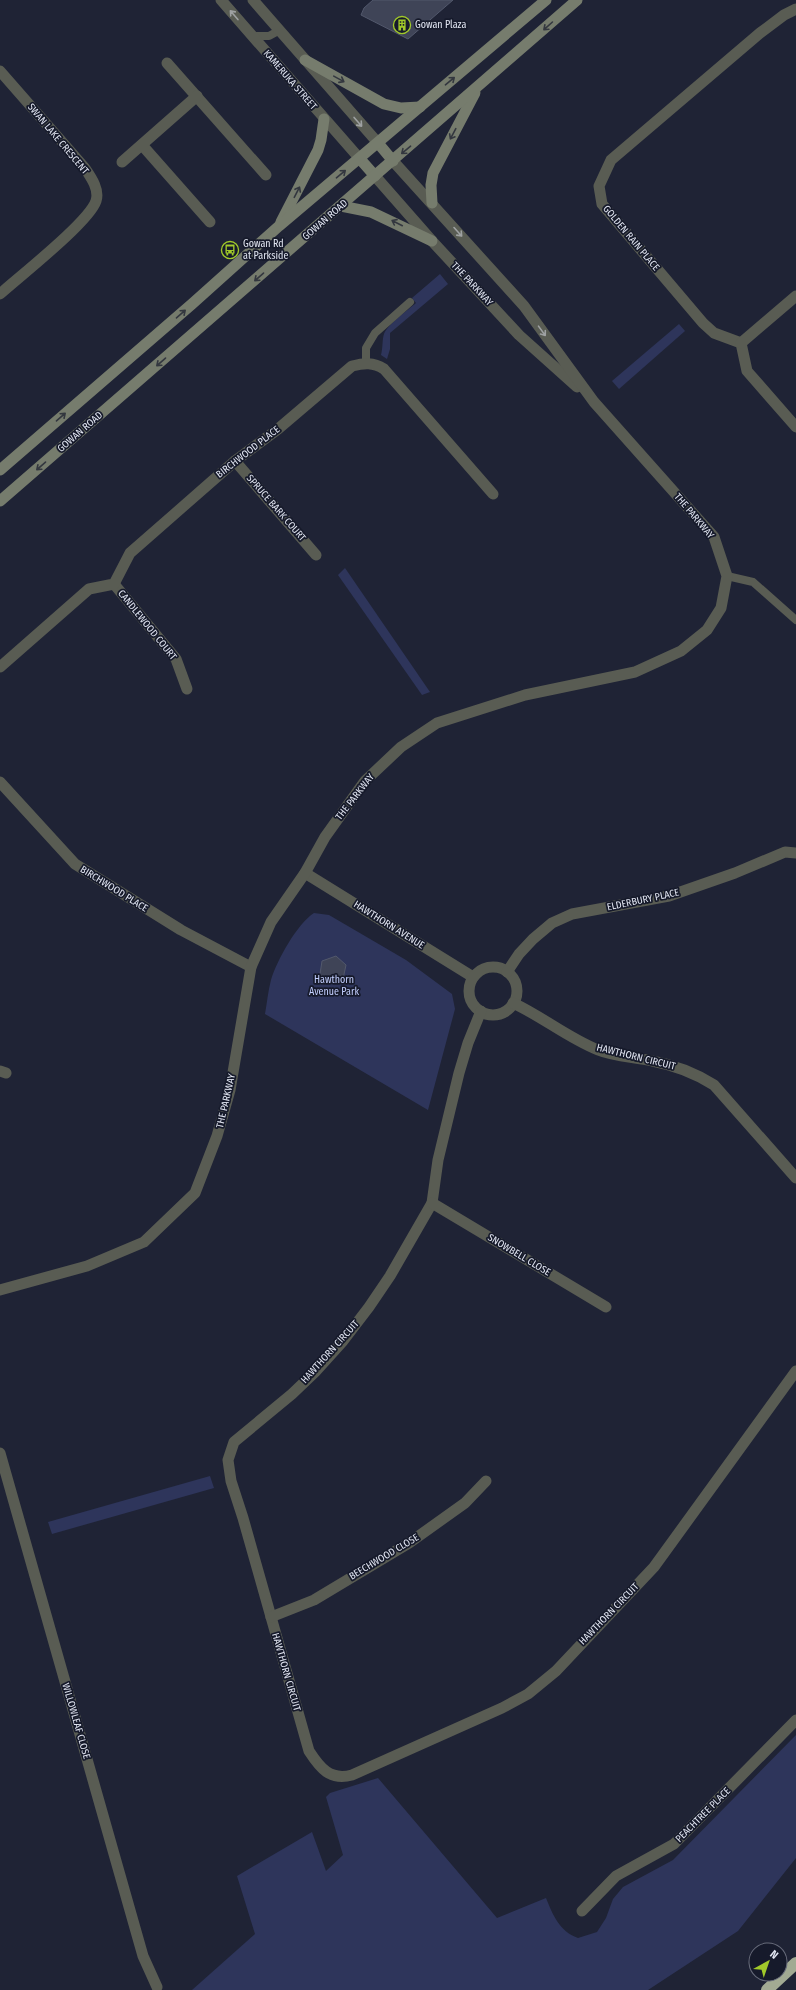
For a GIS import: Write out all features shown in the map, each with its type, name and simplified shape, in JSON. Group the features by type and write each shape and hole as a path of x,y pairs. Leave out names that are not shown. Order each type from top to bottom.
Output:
{"highway":[{"path":"767,1990 796,1963"}],"main road":[{"path":"0,470 192,304 279,226 546,0"},
{"name":"GOWAN ROAD","path":"0,501 478,88 577,0"},
{"path":"305,60 384,104 401,108 420,107"},
{"path":"432,203 431,185 433,173 478,88"},
{"path":"279,226 318,150 324,119"},
{"path":"378,143 393,161"},
{"path":"360,159 375,176"},
{"path":"342,206 376,214 432,241"}],"street":[{"name":"KAMERUKA STREET","path":"221,0 360,159"},
{"path":"253,0 378,143"},
{"name":"GOLDEN RAIN PLACE","path":"741,343 714,333 703,323 602,204 599,186 611,160 760,33 784,15 796,9"},
{"path":"167,63 266,175"},
{"name":"SWAN LAKE CRESCENT","path":"0,70 84,167 94,183 97,200 87,217 0,294"},
{"path":"122,162 197,96"},
{"path":"142,145 210,222"},
{"name":"THE PARKWAY","path":"0,1290 87,1266 144,1242 195,1193 217,1136 230,1090 251,967 272,922 305,873 325,837 365,780 401,747 437,723 525,694 635,672 680,651 707,630 721,608 727,576 714,537 594,402 524,306 393,161"},
{"name":"THE PARKWAY","path":"375,176 432,241 519,335 594,402"},
{"path":"796,296 741,343 748,371 796,427"},
{"path":"366,363 379,366 384,369 493,494"},
{"name":"BIRCHWOOD PLACE","path":"114,584 130,553 235,461 278,429 352,366 366,363"},
{"name":"SPRUCE BARK COURT","path":"235,461 316,554"},
{"path":"0,666 88,589 114,584"},
{"name":"CANDLEWOOD COURT","path":"114,584 176,659 187,689"},
{"name":"BIRCHWOOD PLACE","path":"0,782 75,864 181,930 251,967"},
{"name":"ELDERBURY PLACE","path":"507,972 519,954 532,939 552,923 572,914 669,896 735,873 785,852 796,853"},
{"name":"HAWTHORN AVENUE","path":"305,873 473,977"},
{"path":"489,967 500,968 507,972 514,980 516,986 514,1003 506,1011 499,1014 491,1015 481,1012 472,1003 469,996 470,984 473,977 478,971 489,967"},
{"name":"HAWTHORN CIRCUIT","path":"514,1003 536,1014 559,1029 599,1051 654,1061 677,1067 702,1077 714,1085 796,1178"},
{"name":"HAWTHORN CIRCUIT","path":"481,1012 468,1043 459,1073 438,1160 432,1203 390,1276 343,1341 315,1372 292,1394 234,1442 228,1460 231,1480 309,1751 320,1767 331,1774 344,1777 352,1775 502,1708 528,1694 556,1670 654,1567 796,1371"},
{"name":"SNOWBELL CLOSE","path":"432,1203 606,1307"},
{"name":"WILLOWLEAF CLOSE","path":"0,1453 143,1956 157,1987"},
{"name":"BEECHWOOD CLOSE","path":"271,1617 314,1600 410,1543 465,1503 486,1481"},
{"name":"PEACHTREE PLACE","path":"582,1911 616,1876 674,1844 796,1720"}],"lane":[{"path":"252,36 269,36 280,30"},
{"path":"366,363 366,348 375,333 410,302"},
{"path":"727,576 754,582 796,620"}],"green space":[{"path":"440,274 448,284 390,333 390,349 387,359 381,355 383,336 386,330 416,303 412,298"},
{"path":"679,324 685,331 619,389 612,381"},
{"path":"345,568 430,692 422,695 338,575"},
{"name":"Hawthorn Avenue Park","path":"314,913 329,915 406,960 452,994 455,1009 428,1110 265,1014 271,980 278,963 288,943 301,925"},
{"path":"210,1476 214,1488 52,1534 48,1522"},
{"path":"796,1735 796,1858 738,1931 648,1990 192,1990 255,1934 237,1876 312,1832 326,1871 343,1855 326,1797 330,1793 378,1778 497,1918 546,1898 561,1927 571,1935 578,1938 597,1932 606,1918 613,1899 623,1887 673,1860"}],"building":[{"name":"Gowan Plaza","path":"373,0 453,0 408,39 361,15 364,8"},
{"path":"336,956 346,965 343,979 330,984 320,974 322,961"}],"place":[{"name":"Gowan Plaza","path":"402,25"},
{"name":"Gowan Rd at Parkside","path":"230,250"}]}
